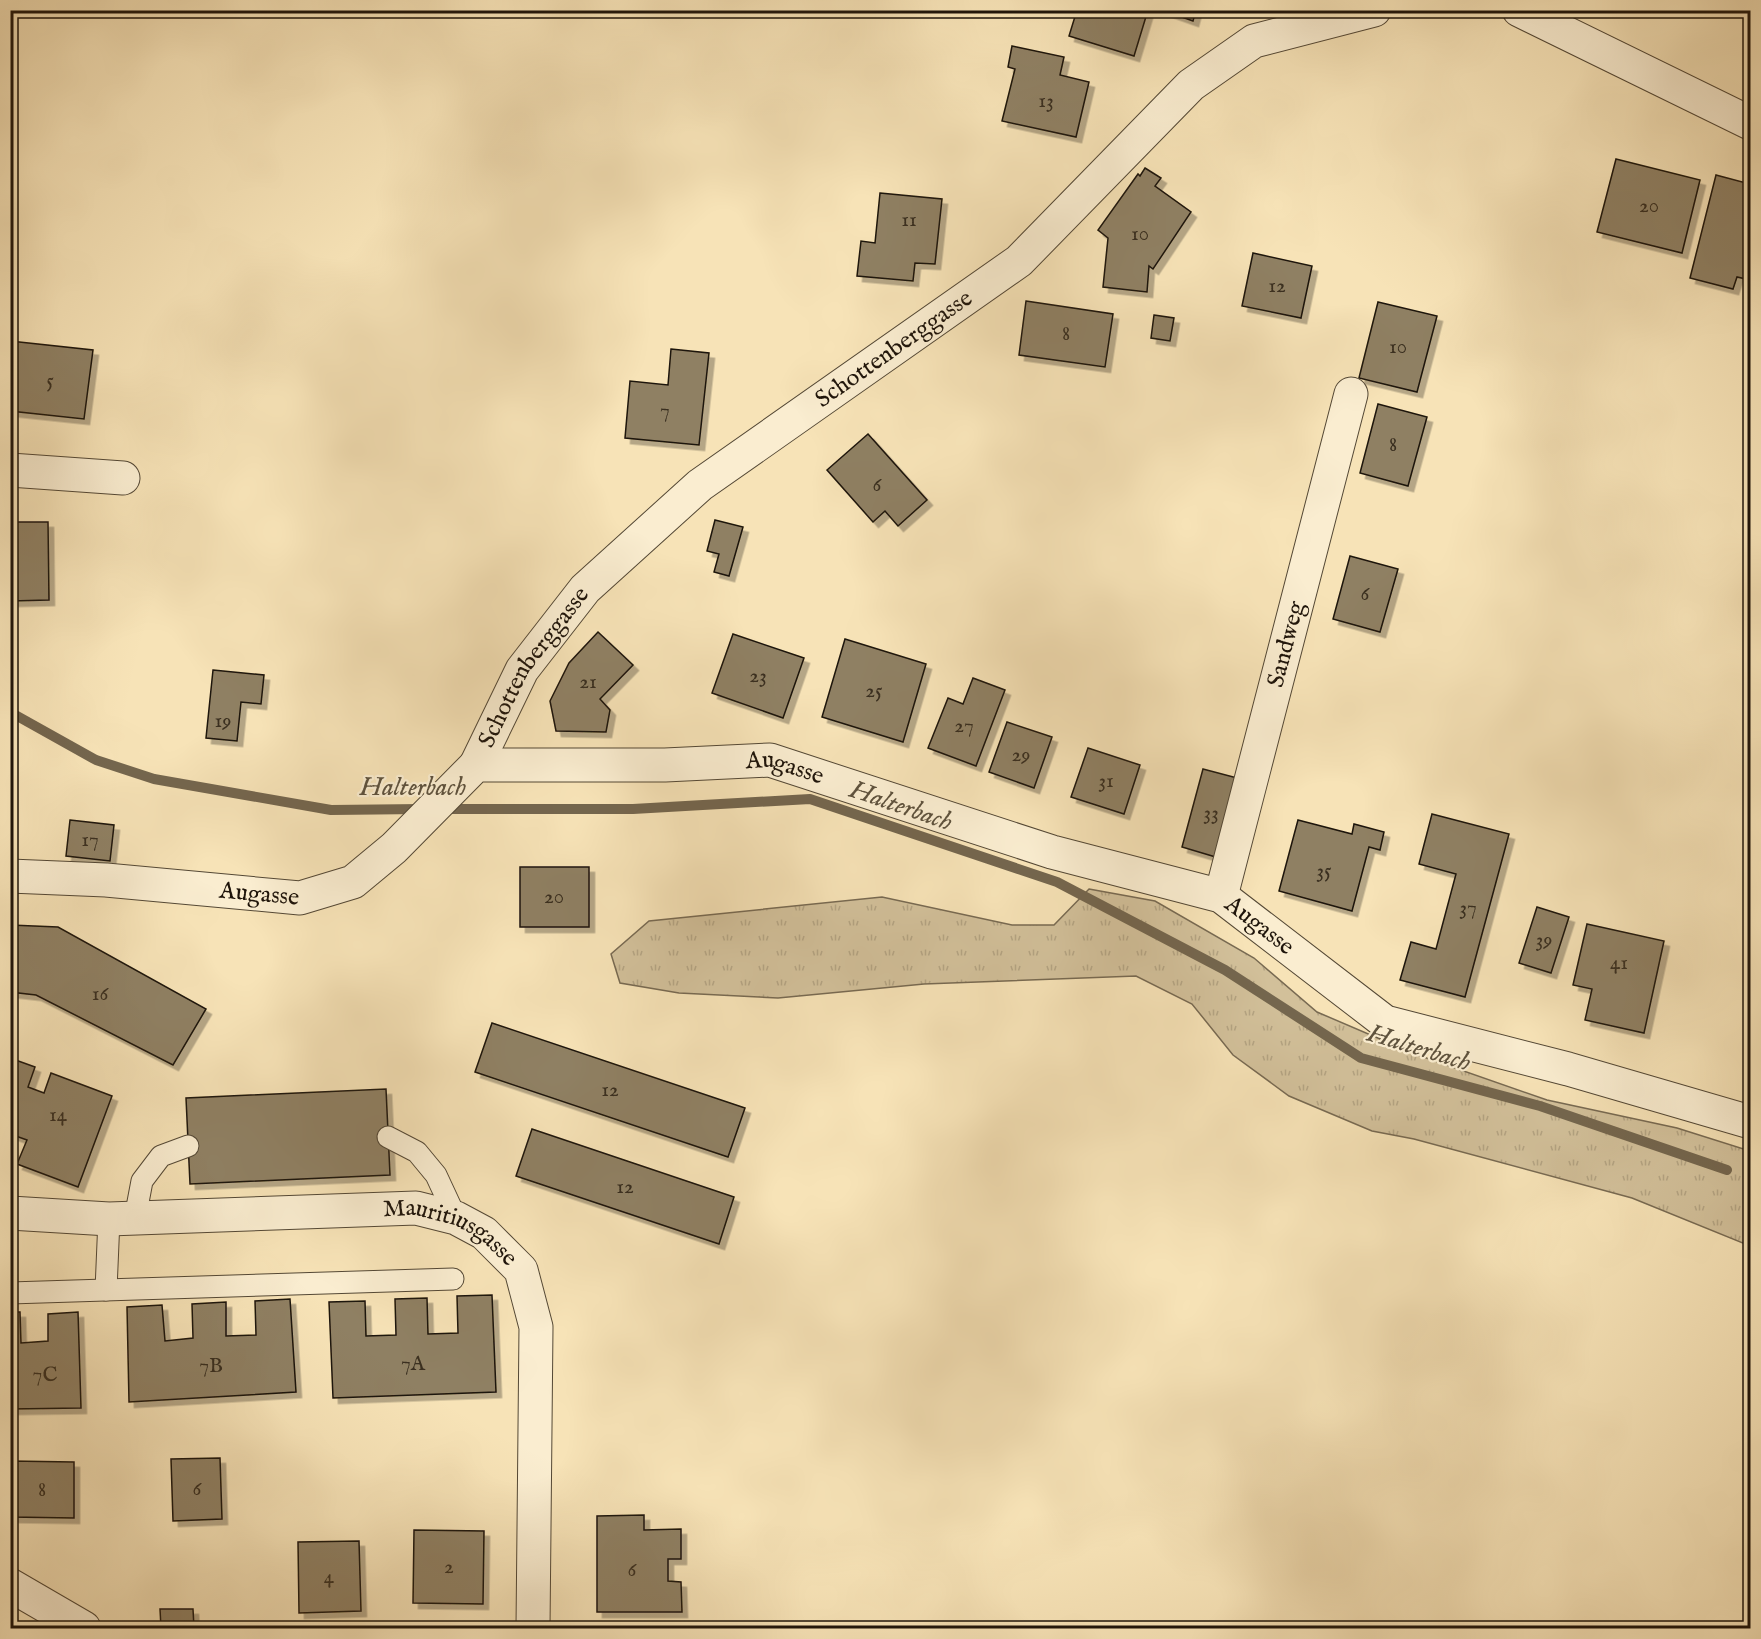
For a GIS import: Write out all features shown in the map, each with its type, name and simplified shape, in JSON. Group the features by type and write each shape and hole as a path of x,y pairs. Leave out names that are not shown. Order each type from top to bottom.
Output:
{"street":[{"name":"Schottenberggasse","path":"467,773 522,670 585,589 700,485 1018,261 1191,85 1254,41 1374,10"},
{"path":"1519,10 1750,123"},
{"name":"Sandweg","path":"1221,896 1352,394"},
{"path":"10,470 123,478"},
{"name":"Augasse","path":"10,876 106,880 300,898 353,882 394,848 467,773 770,760 1052,852 1221,896 1385,1022 1568,1069 1750,1122"},
{"name":"Mauritiusgasse","path":"10,1213 122,1219 416,1208 456,1218 484,1233 521,1270 536,1327 533,1629"},
{"path":"10,1585 84,1629"}],"lane":[{"path":"388,1137 417,1152 436,1175 456,1218"},
{"path":"106,1290 122,1219 142,1181 161,1156 188,1146"},
{"path":"10,1293 453,1279"}],"green space":[{"path":"1089,889 1155,901 1254,958 1317,1012 1415,1054 1547,1100 1677,1128 1750,1151 1750,1246 1632,1198 1414,1139 1372,1131 1289,1096 1233,1055 1192,1004 1136,976 924,984 778,998 679,993 620,983 611,954 649,921 882,897 1012,925 1054,925"}],"building":[{"path":"1077,10 1148,10 1134,56 1069,36"},
{"path":"1162,10 1196,10 1193,21"},
{"path":"1012,46 1064,57 1060,75 1089,82 1076,137 1002,121 1015,69 1008,67"},
{"path":"1616,159 1700,180 1682,253 1597,232"},
{"path":"1145,168 1161,178 1155,186 1191,212 1153,269 1149,266 1147,292 1103,287 1108,238 1098,230 1138,174 1140,176"},
{"path":"1716,175 1750,184 1750,280 1737,277 1733,289 1690,278"},
{"path":"880,193 942,199 935,264 915,263 913,281 857,276 861,241 875,243"},
{"path":"1253,253 1312,266 1301,318 1242,306"},
{"path":"1026,301 1113,314 1105,367 1019,355"},
{"path":"1378,302 1437,316 1417,392 1359,378"},
{"path":"1154,315 1174,318 1170,341 1151,338"},
{"path":"10,341 93,350 84,419 10,411"},
{"path":"671,349 709,353 699,445 625,438 630,381 668,385"},
{"path":"1378,404 1427,417 1408,486 1360,473"},
{"path":"868,434 927,500 898,526 885,511 873,522 827,470"},
{"path":"715,520 743,527 729,576 714,572 719,554 707,551"},
{"path":"10,522 48,522 49,600 10,601"},
{"path":"1350,556 1398,569 1380,632 1333,619"},
{"path":"598,632 633,665 600,699 610,710 606,732 556,731 550,701 569,663"},
{"path":"733,634 804,658 783,718 712,693"},
{"path":"845,639 926,664 903,742 822,717"},
{"path":"213,670 264,675 261,704 241,702 237,741 206,738"},
{"path":"973,678 1005,690 976,766 928,748 948,698 963,704"},
{"path":"1007,722 1052,737 1034,788 989,772"},
{"path":"1088,748 1140,765 1124,814 1071,797"},
{"path":"1203,769 1241,779 1219,858 1182,847"},
{"path":"1432,814 1509,834 1465,997 1400,980 1411,942 1436,949 1456,874 1419,864"},
{"path":"70,820 114,825 110,861 66,856"},
{"path":"1298,820 1352,834 1354,824 1384,832 1380,850 1369,847 1352,911 1279,891"},
{"path":"520,867 589,867 589,927 520,927"},
{"path":"1537,907 1569,917 1551,973 1519,963"},
{"path":"1587,924 1664,941 1644,1033 1585,1020 1592,989 1573,985"},
{"path":"10,925 58,927 206,1009 173,1065 36,995 10,992"},
{"path":"492,1023 745,1108 728,1157 475,1072"},
{"path":"10,1058 35,1067 28,1087 44,1093 51,1073 112,1096 78,1187 17,1164 27,1140 10,1134"},
{"path":"386,1089 390,1175 190,1184 186,1098"},
{"path":"532,1129 734,1197 719,1244 516,1176"},
{"path":"492,1295 496,1392 333,1398 329,1302 365,1301 366,1336 396,1335 395,1299 427,1298 428,1334 458,1333 457,1296"},
{"path":"290,1299 296,1392 129,1402 127,1307 162,1305 165,1341 193,1338 192,1304 226,1302 226,1336 256,1335 255,1301"},
{"path":"10,1312 20,1312 21,1343 48,1341 48,1314 78,1312 81,1408 10,1409"},
{"path":"220,1458 222,1519 173,1521 171,1459"},
{"path":"10,1461 74,1462 74,1518 10,1517"},
{"path":"644,1515 644,1530 681,1529 681,1559 668,1559 668,1581 681,1582 682,1612 597,1612 597,1516"},
{"path":"414,1530 484,1531 483,1604 413,1603"},
{"path":"359,1541 361,1611 299,1613 298,1542"},
{"path":"160,1609 193,1609 194,1628 161,1628"}],"waterway":[{"name":"Halterbach","path":"10,712 96,760 154,779 331,810 422,809"},
{"name":"Halterbach","path":"444,809 633,809 810,799 1057,882 1225,970 1361,1058 1540,1106 1727,1170"}]}
